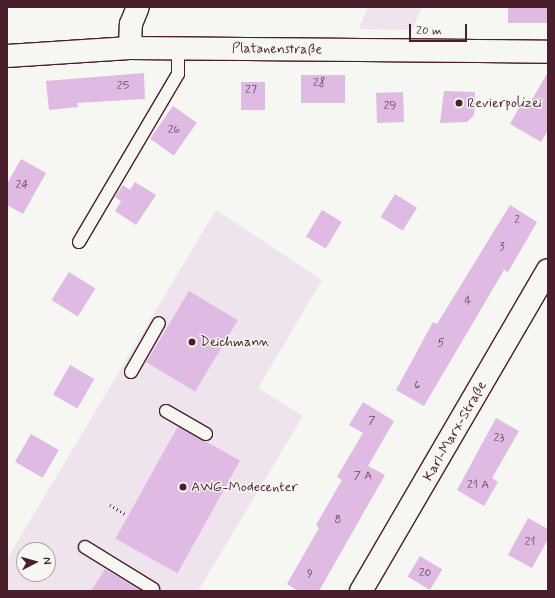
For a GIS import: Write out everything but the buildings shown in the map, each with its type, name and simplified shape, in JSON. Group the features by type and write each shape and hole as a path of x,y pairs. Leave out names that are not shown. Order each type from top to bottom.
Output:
{"street":[{"path":"130,48 130,24 138,7"},
{"name":"Platanenstraße","path":"7,56 130,48 548,52"},
{"name":"Karl-Marx-Straße","path":"361,591 548,270"}],"lane":[{"path":"79,242 178,74 178,48"},
{"path":"131,372 159,323"},
{"path":"166,411 206,434"},
{"path":"85,547 153,589"}],"path":[{"path":"110,505 126,514"}],"shaded area":[{"path":"368,7 422,7 412,30 359,29"},
{"path":"216,210 322,280 258,388 303,416 198,591 7,591 7,559 16,544 16,582 56,582 56,542 17,542"}],"place":[{"name":"Revierpolizei","path":"459,103"},
{"name":"Deichmann","path":"192,342"},
{"name":"AWG-Modecenter","path":"183,487"}]}
